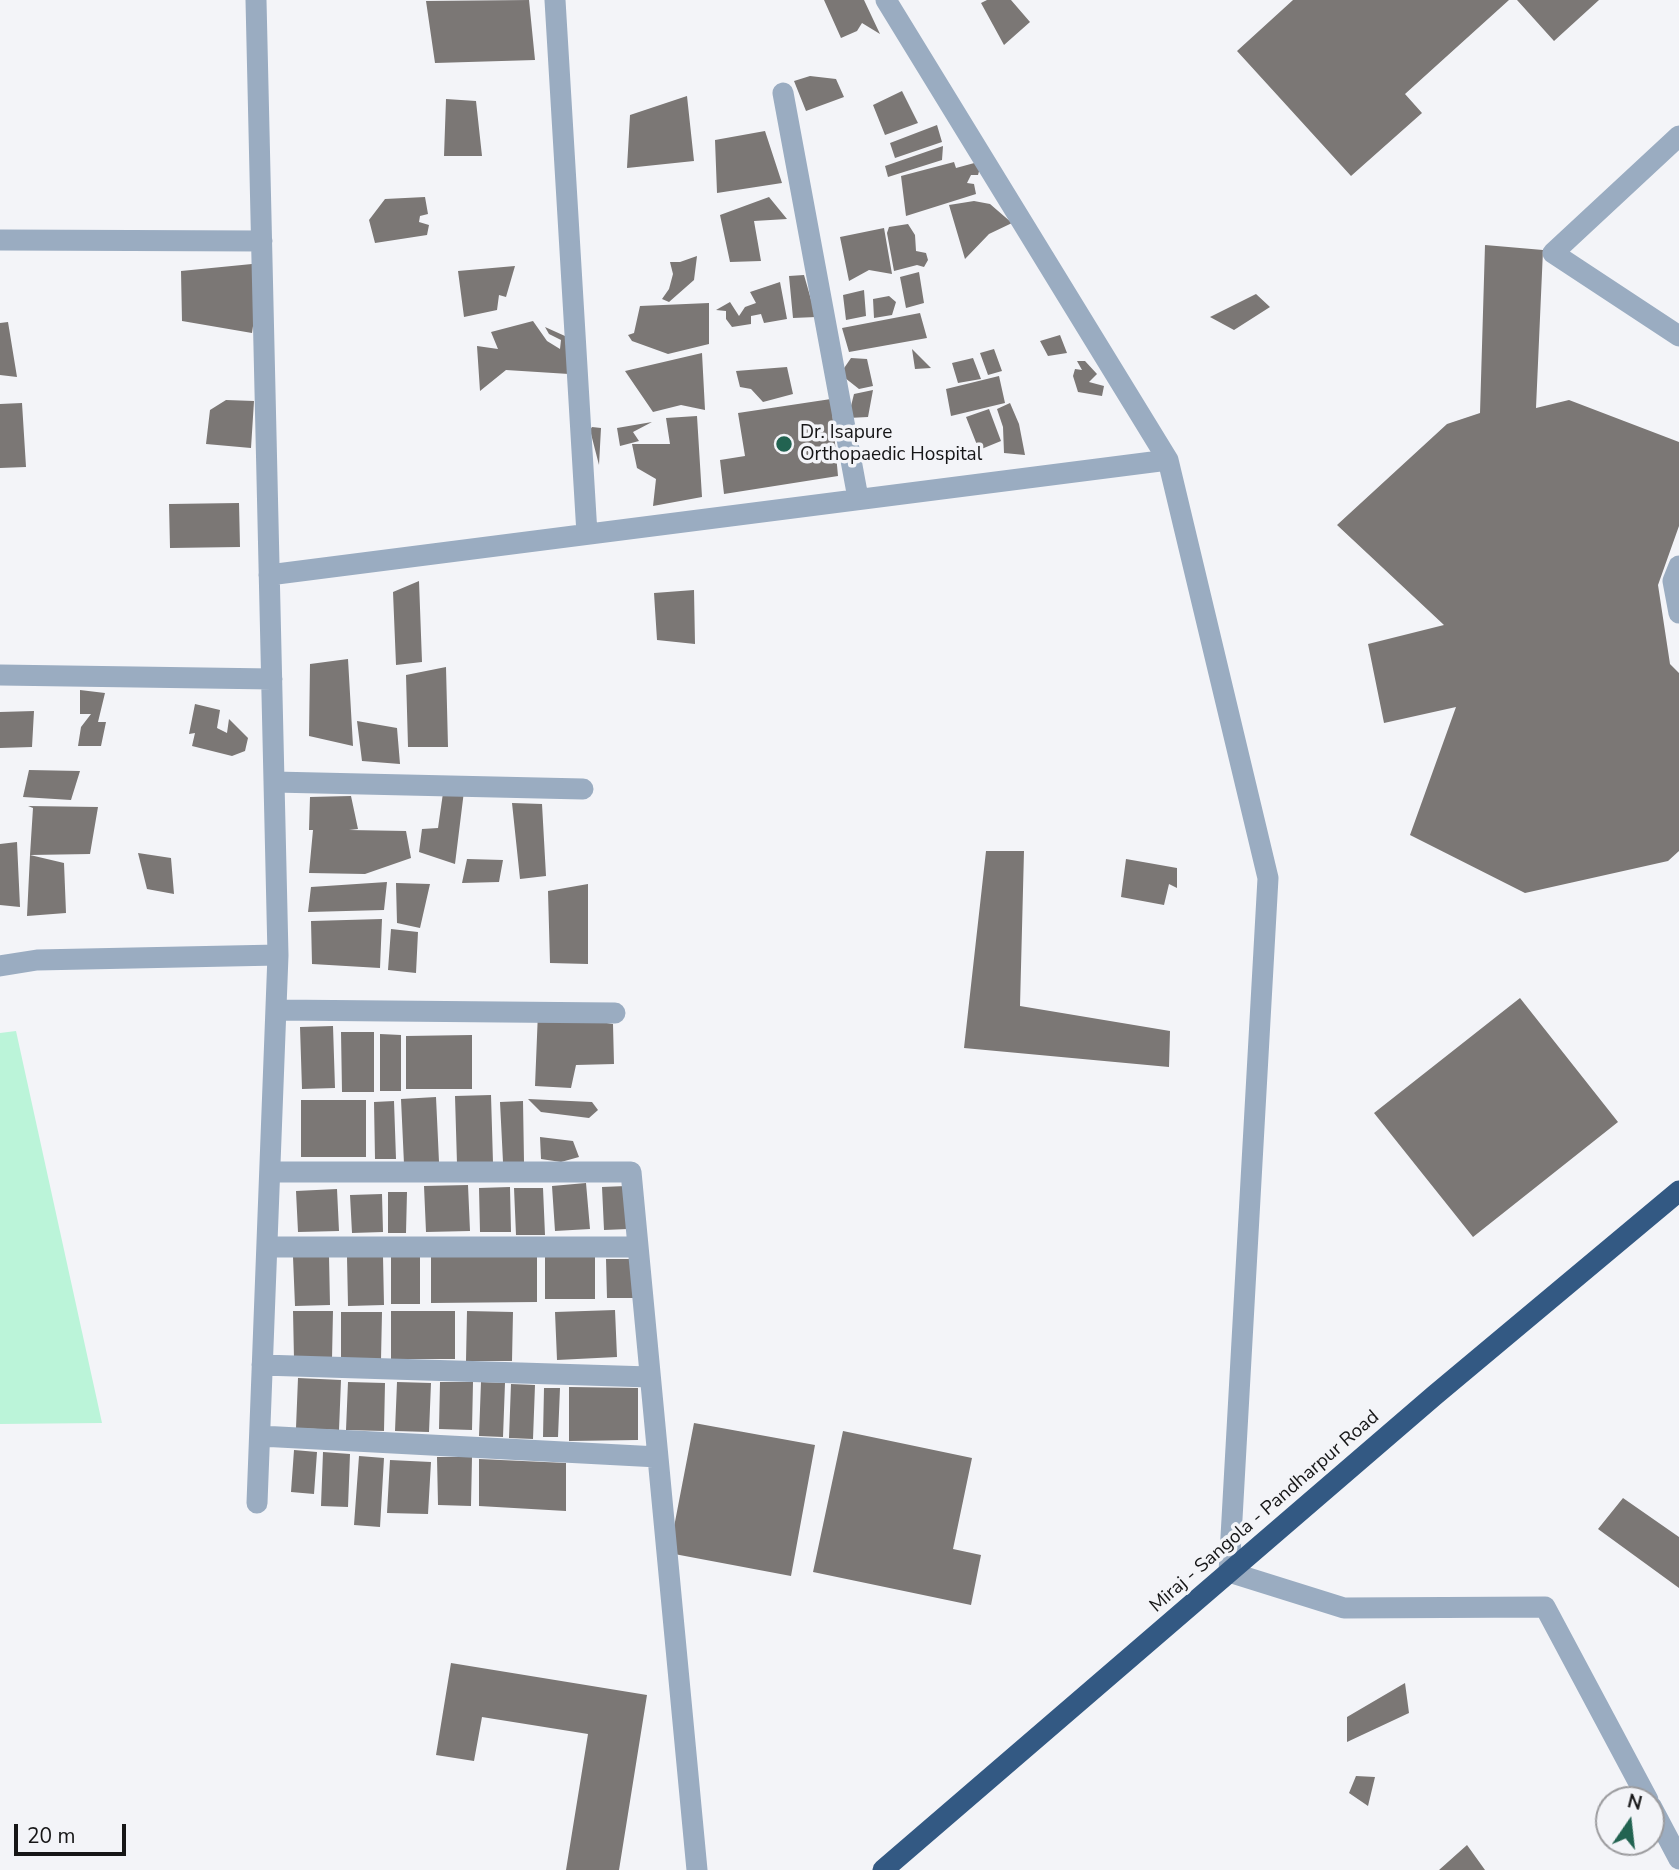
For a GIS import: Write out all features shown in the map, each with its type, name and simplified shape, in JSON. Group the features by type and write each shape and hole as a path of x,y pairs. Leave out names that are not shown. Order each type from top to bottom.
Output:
{"highway":[{"name":"Miraj - Sangola - Pandharpur Road","path":"883,1870 1446,1386 1679,1191"}],"street":[{"path":"256,0 278,955 257,1503"},
{"path":"555,0 587,534"},
{"path":"886,0 1168,460 1268,878 1229,1572 1345,1608 1545,1607 1641,1786"},
{"path":"782,93 859,498"},
{"path":"1679,136 1553,253 1679,336"},
{"path":"0,240 262,242"},
{"path":"269,575 1168,460"},
{"path":"1679,566 1673,581 1679,613"},
{"path":"0,675 272,679"},
{"path":"274,782 583,789"},
{"path":"0,966 37,960 278,955"},
{"path":"276,1010 615,1013"},
{"path":"270,1172 631,1172 697,1870"},
{"path":"267,1247 638,1247"},
{"path":"262,1365 650,1377"},
{"path":"260,1436 658,1457"},
{"path":"1665,1832 1679,1859"}],"green space":[{"path":"16,1031 102,1423 0,1424 0,1033"}],"building":[{"path":"529,0 535,60 435,63 426,1"},
{"path":"824,0 864,0 880,34 862,23 857,31 841,38"},
{"path":"987,0 1011,0 1030,22 1004,45 981,3"},
{"path":"1293,0 1509,0 1405,94 1422,113 1351,176 1237,51"},
{"path":"1517,0 1599,0 1554,41"},
{"path":"810,76 836,79 844,97 806,111 794,81"},
{"path":"902,91 918,123 885,135 873,105"},
{"path":"687,96 694,161 627,168 630,115"},
{"path":"446,99 476,101 482,156 444,156"},
{"path":"937,125 942,142 895,158 890,143"},
{"path":"765,131 782,183 717,193 715,140"},
{"path":"943,146 942,160 888,177 885,166"},
{"path":"954,162 956,168 978,162 981,164 978,175 971,175 967,183 974,184 976,194 906,216 901,176"},
{"path":"425,197 428,214 420,216 419,222 429,225 427,235 375,243 369,220 385,199"},
{"path":"769,197 787,219 754,221 761,261 730,262 720,215"},
{"path":"974,201 990,204 1012,223 989,234 965,259 949,205"},
{"path":"908,224 915,235 916,251 926,253 928,260 924,267 917,265 894,271 887,233 889,227"},
{"path":"884,228 892,274 869,270 849,281 840,237"},
{"path":"1485,245 1543,250 1536,408 1569,400 1679,442 1679,526 1658,585 1670,664 1679,673 1679,851 1668,861 1525,893 1410,835 1456,707 1384,723 1368,644 1444,625 1337,525 1447,424 1480,413"},
{"path":"697,256 694,280 669,302 662,299 669,289 673,274 670,262 680,262"},
{"path":"262,263 252,333 182,321 181,271"},
{"path":"515,266 506,297 499,295 497,310 464,317 458,271"},
{"path":"919,272 924,303 906,308 900,277"},
{"path":"804,275 816,317 793,318 789,276"},
{"path":"780,282 787,319 764,323 761,314 751,316 751,324 732,327 726,319 726,311 716,310 730,302 739,316 745,307 756,303 750,292"},
{"path":"864,290 866,316 846,320 843,295"},
{"path":"1256,294 1270,307 1234,330 1210,317"},
{"path":"889,296 896,302 892,315 874,318 873,299"},
{"path":"709,303 709,344 668,354 632,341 628,335 634,333 640,306"},
{"path":"920,313 927,338 849,352 842,328"},
{"path":"533,321 547,341 560,349 561,340 549,334 545,327 565,336 569,374 506,370 480,391 477,346 498,349 491,332"},
{"path":"8,322 17,377 0,375 0,323"},
{"path":"1060,335 1067,353 1048,356 1040,341"},
{"path":"912,349 931,368 915,369"},
{"path":"994,349 1002,371 988,375 980,353"},
{"path":"702,353 705,410 681,405 653,412 625,371"},
{"path":"851,358 867,359 873,386 859,389 840,374"},
{"path":"973,358 981,379 958,383 952,363"},
{"path":"1077,361 1085,361 1097,374 1089,382 1104,386 1102,396 1078,392 1073,376 1075,369 1082,370"},
{"path":"787,367 793,394 763,402 751,389 740,387 736,371"},
{"path":"999,376 1005,403 951,416 946,389"},
{"path":"873,390 868,417 848,418 854,394"},
{"path":"831,399 838,476 724,494 720,460 745,456 738,413"},
{"path":"226,400 254,401 251,448 206,444 210,410"},
{"path":"22,403 26,467 0,468 0,404"},
{"path":"1010,403 1019,424 1025,455 1004,453 1003,427 997,409"},
{"path":"989,409 1001,441 979,450 966,417"},
{"path":"697,416 702,497 653,506 656,479 637,468 632,444 670,444 666,418"},
{"path":"652,422 633,432 639,441 620,446 617,428"},
{"path":"592,427 601,428 599,465 590,430"},
{"path":"239,503 240,547 170,548 169,504"},
{"path":"419,581 422,662 396,665 393,592"},
{"path":"694,590 695,644 657,640 654,593"},
{"path":"348,659 353,746 309,736 310,664"},
{"path":"446,667 448,747 408,747 406,675"},
{"path":"80,690 105,693 98,722 106,722 101,746 78,746 81,727 91,714 80,714"},
{"path":"195,704 220,710 217,728 227,733 229,719 248,738 245,751 232,756 192,746 195,733 189,734"},
{"path":"34,711 32,747 0,748 0,712"},
{"path":"357,721 397,728 400,764 362,761"},
{"path":"29,770 80,771 71,800 23,797"},
{"path":"464,791 455,864 419,852 422,829 438,828 443,793"},
{"path":"351,796 358,829 349,830 406,831 411,858 365,874 309,873 313,830 309,830 310,797"},
{"path":"512,803 542,804 546,876 520,879"},
{"path":"28,806 98,807 90,854 30,855 33,808"},
{"path":"17,842 20,907 0,905 0,844"},
{"path":"986,851 1024,851 1020,1006 1170,1031 1169,1067 964,1048"},
{"path":"138,853 171,858 174,894 147,889"},
{"path":"30,855 64,863 66,913 27,916"},
{"path":"467,859 503,860 499,882 462,883"},
{"path":"1126,859 1177,868 1177,888 1169,884 1164,905 1121,897"},
{"path":"387,882 384,910 308,912 311,887"},
{"path":"396,883 430,884 420,928 397,923"},
{"path":"588,884 588,964 550,963 548,891"},
{"path":"382,919 380,968 312,964 311,921"},
{"path":"391,929 418,932 416,973 388,970"},
{"path":"1520,998 1618,1122 1473,1237 1374,1113"},
{"path":"538,1012 613,1024 614,1064 576,1065 571,1088 535,1086"},
{"path":"333,1026 335,1088 302,1089 300,1027"},
{"path":"341,1032 374,1032 374,1092 342,1092"},
{"path":"380,1034 401,1035 401,1091 380,1091"},
{"path":"472,1035 472,1089 406,1089 406,1036"},
{"path":"491,1095 493,1163 457,1164 455,1096"},
{"path":"436,1097 439,1162 404,1164 401,1099"},
{"path":"528,1099 592,1102 598,1110 589,1118 541,1112"},
{"path":"301,1100 366,1100 366,1157 301,1157"},
{"path":"394,1101 396,1159 375,1159 374,1102"},
{"path":"523,1101 524,1162 503,1162 500,1102"},
{"path":"540,1137 573,1141 579,1157 561,1162 541,1159"},
{"path":"586,1183 590,1229 555,1231 552,1186"},
{"path":"468,1185 470,1231 426,1232 424,1186"},
{"path":"626,1186 628,1229 604,1230 602,1187"},
{"path":"510,1187 511,1232 480,1232 479,1188"},
{"path":"514,1188 543,1188 545,1235 516,1235"},
{"path":"337,1189 339,1231 298,1232 296,1191"},
{"path":"388,1192 407,1192 406,1233 388,1233"},
{"path":"382,1194 383,1232 352,1233 350,1195"},
{"path":"537,1255 537,1302 431,1303 431,1256"},
{"path":"329,1256 330,1305 295,1306 293,1257"},
{"path":"383,1256 384,1305 348,1306 347,1257"},
{"path":"391,1257 420,1257 420,1304 391,1304"},
{"path":"545,1257 595,1257 595,1299 545,1299"},
{"path":"606,1259 635,1259 636,1298 607,1298"},
{"path":"615,1310 617,1357 557,1360 555,1312"},
{"path":"293,1311 333,1311 332,1359 294,1359"},
{"path":"391,1311 455,1311 455,1359 391,1359"},
{"path":"467,1311 513,1312 512,1361 466,1361"},
{"path":"341,1312 382,1312 381,1360 341,1360"},
{"path":"298,1378 341,1380 339,1430 296,1428"},
{"path":"348,1382 385,1383 384,1431 346,1430"},
{"path":"397,1382 431,1383 429,1432 395,1431"},
{"path":"440,1382 473,1382 472,1430 439,1429"},
{"path":"481,1382 505,1383 503,1437 479,1436"},
{"path":"511,1384 535,1385 533,1439 509,1438"},
{"path":"569,1387 638,1388 638,1440 569,1441"},
{"path":"544,1388 560,1388 558,1437 543,1437"},
{"path":"694,1423 815,1445 791,1576 669,1553"},
{"path":"843,1431 972,1458 953,1549 981,1555 971,1605 813,1572"},
{"path":"294,1450 317,1452 314,1494 291,1492"},
{"path":"323,1452 350,1454 348,1507 321,1506"},
{"path":"359,1456 384,1458 380,1527 354,1525"},
{"path":"437,1457 472,1457 471,1506 438,1505"},
{"path":"479,1459 566,1463 566,1511 479,1506"},
{"path":"390,1460 431,1462 428,1514 387,1513"},
{"path":"1623,1498 1679,1537 1679,1588 1598,1529"},
{"path":"451,1663 647,1695 619,1870 566,1870 588,1734 482,1717 474,1761 436,1755"},
{"path":"1405,1683 1409,1713 1347,1742 1347,1717"},
{"path":"1356,1776 1375,1777 1368,1806 1349,1793"},
{"path":"1467,1845 1485,1870 1439,1870"}],"place":[{"name":"Dr. Isapure Orthopaedic Hospital","path":"784,444"}]}
